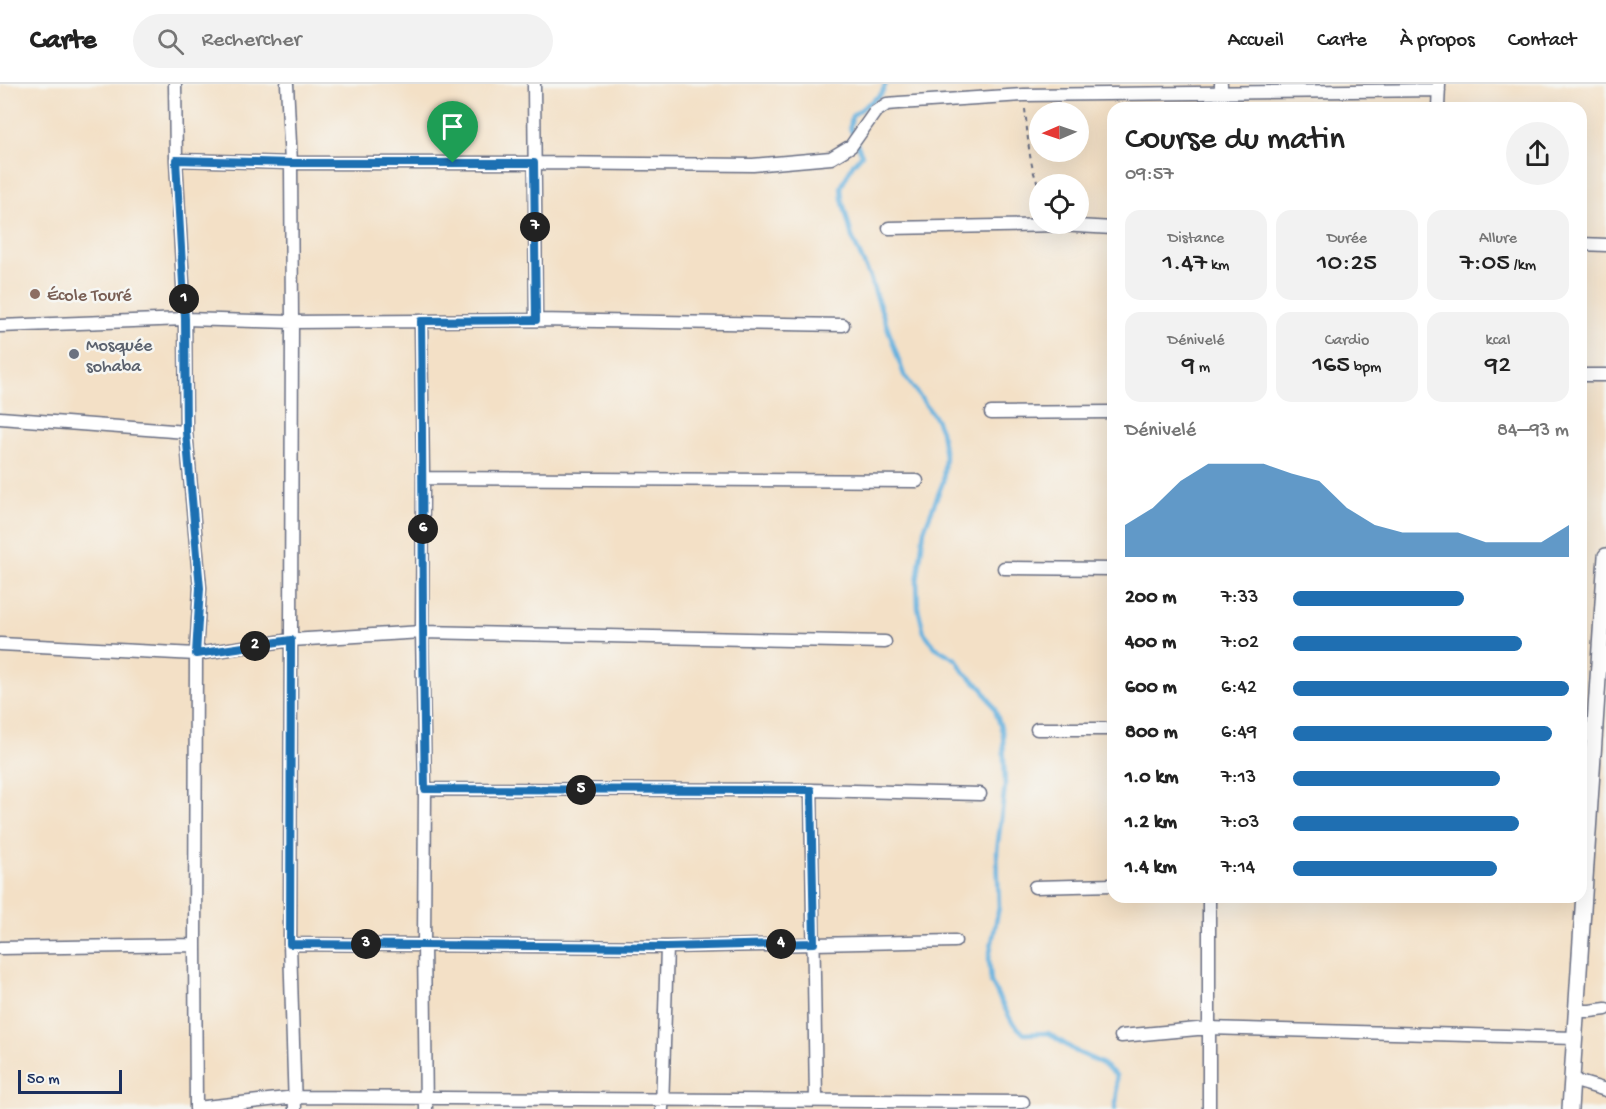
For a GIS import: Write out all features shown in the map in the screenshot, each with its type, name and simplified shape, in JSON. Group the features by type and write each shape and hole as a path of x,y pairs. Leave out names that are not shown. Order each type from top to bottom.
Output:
{"street":[{"path":"175,84 176,160 185,319 186,432 200,588 196,654 196,1109 296,1103 662,1104 816,1100 1023,1102"},
{"path":"287,84 291,163 292,322 290,944 296,1103"},
{"path":"534,84 536,320"},
{"path":"176,160 291,163 753,165 831,158 852,146 875,112 887,104 1023,95 1221,88 1439,87 1438,102"},
{"path":"889,228 1059,225 1107,228"},
{"path":"1587,244 1606,245"},
{"path":"0,326 185,319 292,322 536,320 843,325"},
{"path":"421,321 426,1104"},
{"path":"1587,375 1606,375"},
{"path":"992,413 1107,412"},
{"path":"0,418 186,432"},
{"path":"423,478 917,481"},
{"path":"1587,760 1588,729 1603,652 1606,556"},
{"path":"1004,568 1107,569"},
{"path":"0,644 196,654 291,640 422,632 885,642"},
{"path":"1036,729 1107,729"},
{"path":"425,789 811,790 980,794"},
{"path":"811,790 816,1100"},
{"path":"1035,886 1107,885"},
{"path":"1209,903 1209,1109"},
{"path":"1570,1109 1582,903"},
{"path":"290,944 667,947 955,941"},
{"path":"0,948 195,945"},
{"path":"662,1104 667,947"},
{"path":"1577,1011 1606,1009"},
{"path":"1120,1036 1208,1028 1575,1038"},
{"path":"1572,1080 1606,1090"}],"path":[{"path":"1023,95 1035,174"}],"waterway":[{"path":"886,84 881,94 852,116 850,128 862,155 853,164 841,187 842,199 852,237 869,275 904,375 936,419 941,431 945,456 943,482 924,530 917,582 918,608 924,632 935,647 957,660 963,671 982,688 995,709 1003,734 1005,786 997,851 999,907 989,957 991,982 1012,1022 1024,1034 1048,1033 1077,1052 1101,1063 1116,1075 1115,1109"}],"place":[{"name":"École Touré","path":"35,294"},
{"name":"Mosquée sohaba","path":"74,354"}],"route":[{"path":"176,160 453,163 534,163 536,320 421,321 425,789 811,790 814,943 667,947 290,944 291,640 196,654 200,588 186,432 185,319 176,160"}]}
